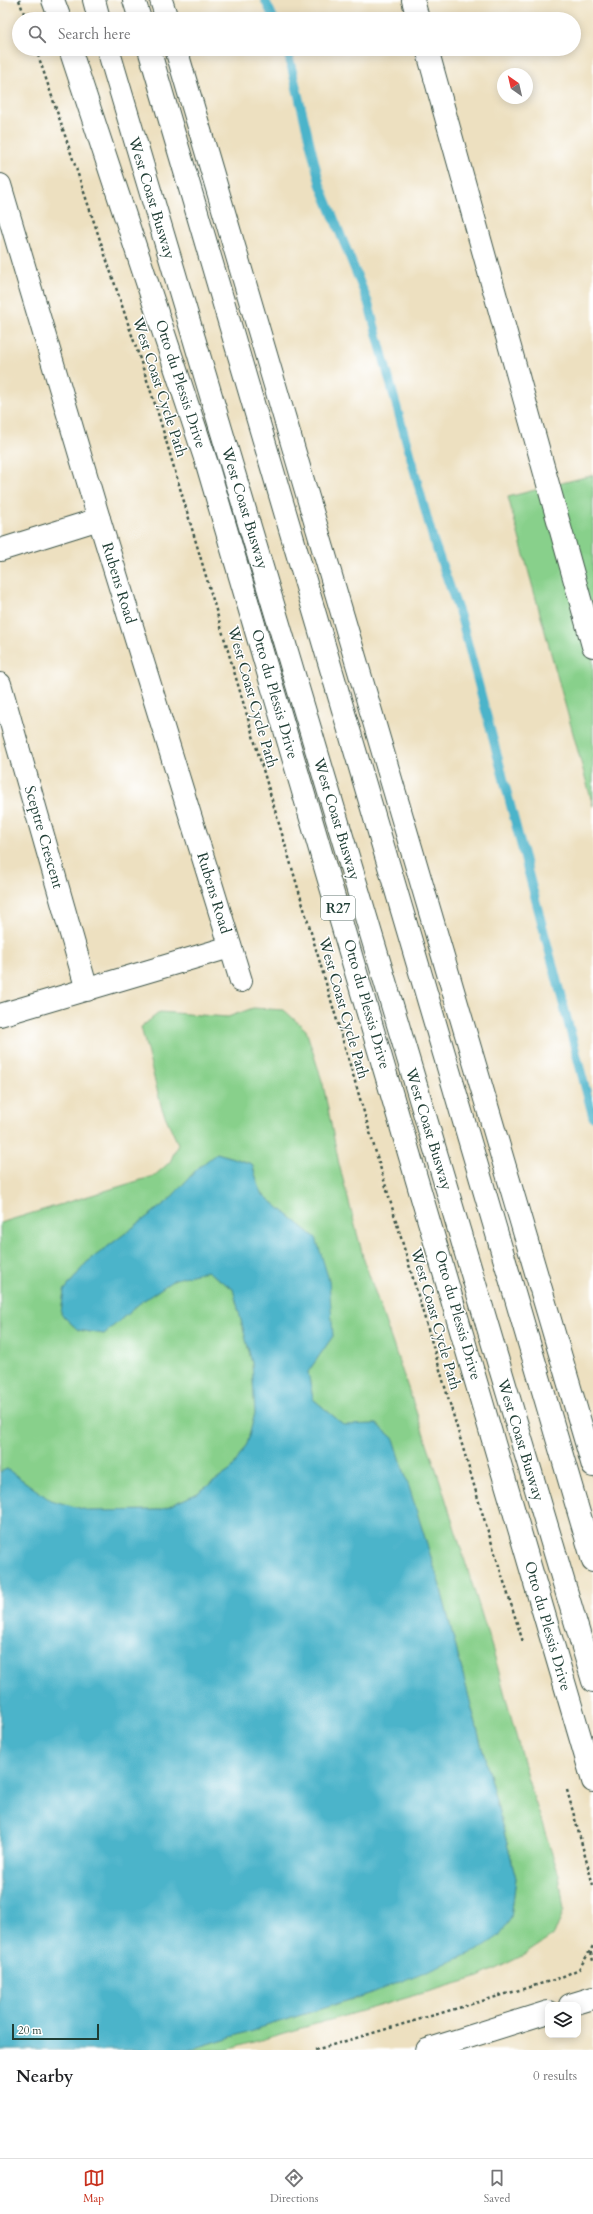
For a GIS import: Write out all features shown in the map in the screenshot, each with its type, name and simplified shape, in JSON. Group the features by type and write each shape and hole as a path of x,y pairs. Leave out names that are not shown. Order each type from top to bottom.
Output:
{"main road":[{"path":"53,0 57,12"},
{"path":"94,0 97,12"},
{"path":"134,0 138,12"},
{"path":"161,0 165,12"},
{"path":"413,0 416,12"},
{"name":"Otto du Plessis Drive","path":"72,56 207,464 593,1780"},
{"name":"West Coast Busway","path":"110,56 593,1681"},
{"path":"151,56 593,1561"},
{"path":"178,56 593,1466"},
{"path":"429,56 593,646"},
{"name":"Rubens Road","path":"0,185 99,519 240,981"},
{"path":"0,550 99,519"},
{"name":"Sceptre Crescent","path":"0,684 87,990"},
{"path":"0,1015 230,947"},
{"path":"580,2002 593,1998"},
{"path":"427,2050 545,2013"}],"path":[{"path":"19,0 23,12"},
{"name":"West Coast Cycle Path","path":"38,56 157,410 476,1493 525,1649"},
{"path":"566,1789 593,1885"},
{"path":"315,2050 558,1979 579,1969 591,1952 593,1946"},
{"path":"591,1952 593,1961"}],"green space":[{"path":"593,475 593,806 508,497"},
{"path":"253,1008 284,1010 306,1030 323,1084 339,1164 364,1260 440,1481 494,1654 528,1780 559,1875 564,1910 554,1935 524,1955 479,1977 226,2050 189,2050 372,1993 511,1918 516,1878 440,1586 394,1439 377,1424 344,1425 313,1399 308,1372 333,1336 316,1238 261,1193 252,1164 217,1153 198,1168 168,1201 86,1263 64,1291 61,1314 78,1330 104,1334 140,1303 175,1279 207,1271 233,1289 252,1363 255,1413 247,1444 231,1470 196,1494 160,1510 90,1511 50,1500 7,1469 0,1472 0,1223 154,1176 170,1162 178,1144 162,1109 141,1027 160,1012 228,1017"}],"water":[{"path":"217,1153 252,1164 261,1193 316,1238 329,1280 333,1336 308,1372 313,1399 344,1425 377,1424 394,1439 440,1586 516,1878 511,1918 499,1936 477,1951 372,1993 189,2050 0,2050 0,1472 7,1469 50,1500 90,1511 160,1510 196,1494 231,1470 247,1444 255,1413 252,1363 233,1289 207,1271 175,1279 140,1303 104,1334 78,1330 61,1314 64,1291 86,1263 168,1201 198,1168"}],"waterway":[{"path":"265,0 271,12"},
{"path":"289,56 320,184 368,302 433,539 461,618 593,1117"}]}
